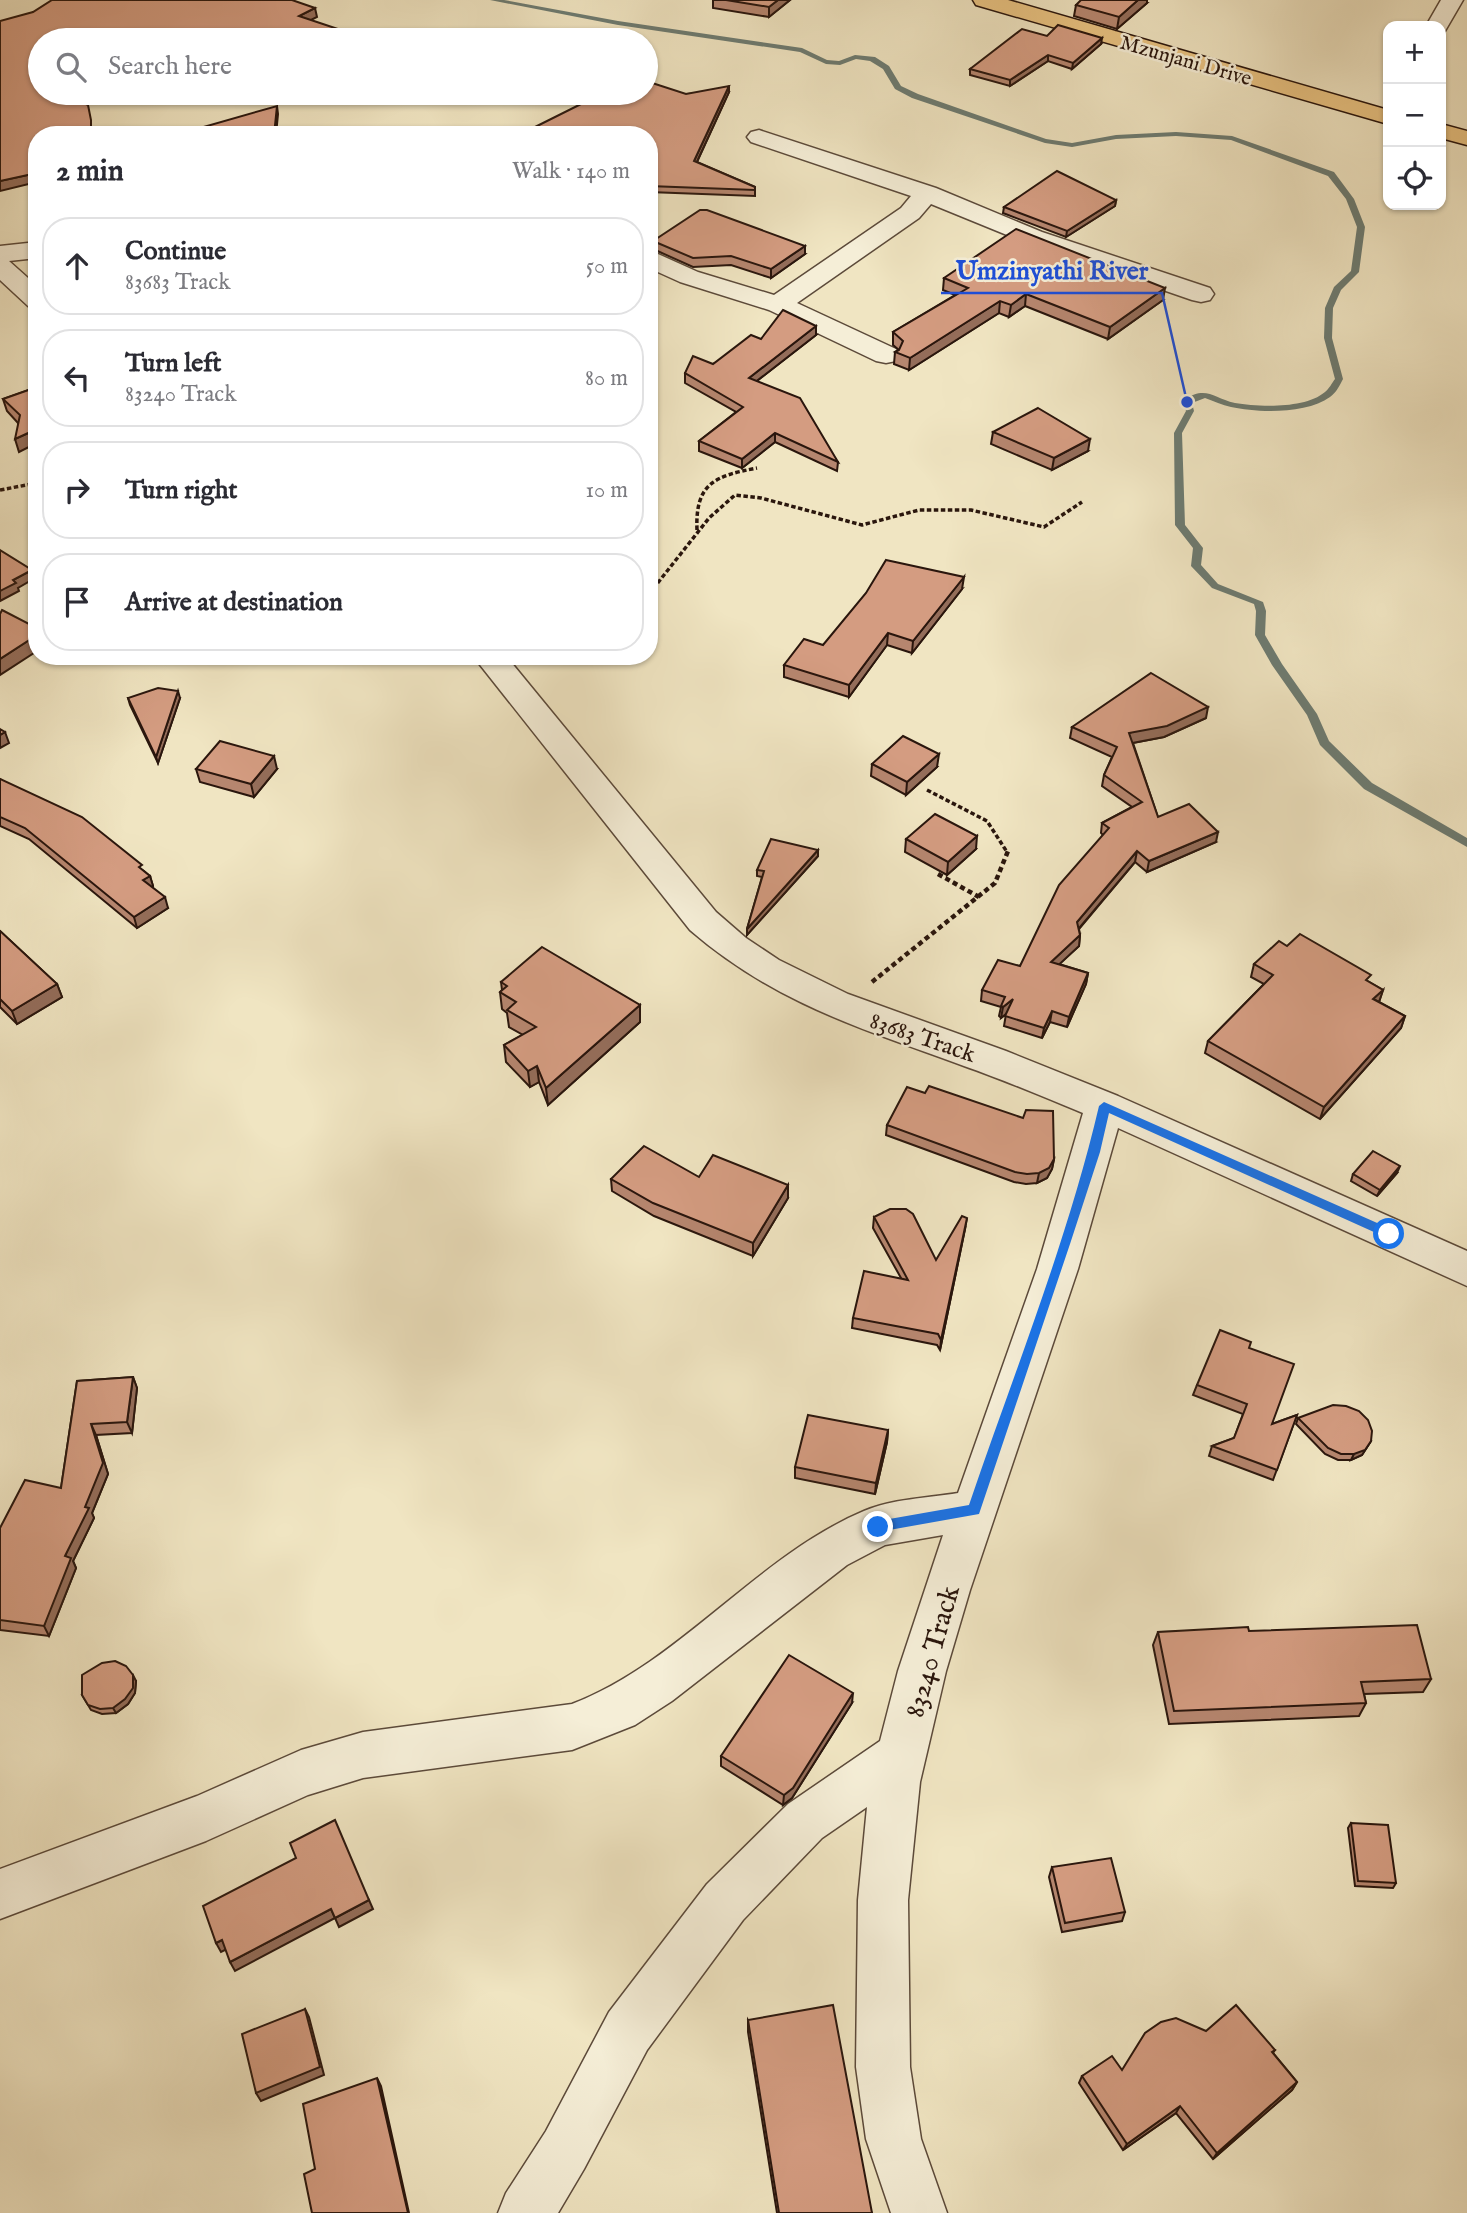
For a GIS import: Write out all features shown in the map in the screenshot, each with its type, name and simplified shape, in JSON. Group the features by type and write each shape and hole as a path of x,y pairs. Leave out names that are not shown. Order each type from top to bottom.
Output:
{"main road":[{"name":"Mzunjani Drive","path":"984,0 1383,115"},
{"path":"1446,132 1467,138"}],"street":[{"path":"1440,21 1451,0"},
{"path":"759,137 927,193 1088,257 1201,293"},
{"path":"778,304 910,213 927,193"},
{"path":"0,254 28,251"},
{"path":"658,262 689,277 778,304 886,355"},
{"path":"0,266 28,292"},
{"name":"83683 Track","path":"496,665 703,921 723,941 756,963 841,1007 982,1057 1104,1106 1467,1269"},
{"name":"83240 Track","path":"919,2213 888,2116 882,2044 881,1961 887,1858 901,1755 929,1651 1094,1152 1104,1106"},
{"path":"0,1894 206,1817 301,1774 363,1755 572,1727 618,1709 655,1685 831,1551 878,1527 974,1510"},
{"path":"526,2213 565,2150 628,2031 726,1902 805,1821 901,1755"}],"path":[{"path":"697,531 695,511 708,484 720,474 757,468"},
{"path":"0,491 28,486"},
{"path":"658,586 714,509 735,495 761,498 862,526 919,510 971,510 1044,527 1082,502"},
{"path":"841,1007 995,883 1008,851 987,821 927,790"},
{"path":"938,874 979,897"}],"building":[{"path":"52,0 292,0 315,8 299,16 335,28 28,28 28,105 88,105 91,126 28,126 28,175 0,181 0,21 33,12"},
{"path":"726,0 778,0 769,7"},
{"path":"1081,0 1138,0 1119,17 1076,5"},
{"path":"1058,25 1102,38 1073,63 1048,55 1010,80 970,69 1022,29 1047,36"},
{"path":"658,85 686,94 729,86 694,161 755,187 755,190 658,186 658,126 537,126 579,105 658,105"},
{"path":"277,106 275,126 207,126"},
{"path":"1057,171 1116,200 1067,231 1004,207"},
{"path":"700,210 707,210 805,246 771,269 731,256 693,258 658,243 658,238"},
{"path":"1016,229 1165,288 1110,327 1026,294 1011,305 1000,301 910,358 895,352 903,341 893,332 968,288 944,278"},
{"path":"783,310 816,326 749,378 800,398 838,462 775,433 742,459 699,441 743,407 685,373 693,356 713,364 751,335 761,339"},
{"path":"28,390 28,433 15,439 20,415 3,399"},
{"path":"1038,408 1090,439 1054,458 993,432"},
{"path":"0,550 28,568 28,572 13,580 16,583 0,591"},
{"path":"886,560 964,577 913,641 888,633 849,685 784,665 804,639 823,645 866,593"},
{"path":"2,610 28,623 28,641 0,659"},
{"path":"1151,673 1208,707 1167,726 1129,733 1158,817 1189,804 1218,832 1149,861 1137,851 1077,922 1080,935 1051,962 1088,973 1069,1017 1052,1011 1044,1028 1005,1016 1013,999 1003,1007 1001,1006 1005,997 982,990 998,960 1020,966 1059,885 1109,828 1102,823 1142,802 1104,775 1117,747 1072,727"},
{"path":"158,688 178,691 156,757 128,698"},
{"path":"903,736 939,754 907,782 872,764"},
{"path":"220,741 274,756 251,784 196,769"},
{"path":"0,779 82,817 142,865 139,867 150,876 143,880 165,897 134,917 25,828 0,817"},
{"path":"935,814 977,836 948,862 906,839"},
{"path":"771,839 818,850 747,929 764,871 757,870"},
{"path":"0,931 57,984 12,1011 0,999"},
{"path":"1300,934 1371,975 1366,980 1383,990 1373,999 1405,1016 1324,1107 1208,1041 1273,975 1254,964 1279,941 1287,946"},
{"path":"542,947 640,1005 546,1088 537,1066 528,1071 504,1045 536,1027 507,1010 516,1002 500,992 507,986 501,982"},
{"path":"929,1086 1023,1118 1026,1110 1053,1111 1054,1159 1049,1168 1039,1173 1015,1172 887,1125 907,1087 925,1093"},
{"path":"644,1146 699,1177 713,1155 788,1185 753,1243 653,1203 611,1179"},
{"path":"1373,1151 1400,1166 1380,1190 1353,1174"},
{"path":"890,1209 906,1209 913,1214 936,1260 962,1216 967,1218 941,1340 938,1334 853,1318 864,1271 908,1280 874,1217"},
{"path":"1220,1330 1251,1342 1249,1348 1294,1364 1272,1424 1297,1415 1277,1470 1212,1446 1234,1438 1247,1404 1197,1385"},
{"path":"133,1377 127,1422 91,1424 103,1463 85,1507 89,1508 65,1556 71,1558 44,1626 0,1620 0,1528 25,1480 61,1488 77,1381"},
{"path":"1333,1405 1359,1411 1368,1420 1372,1431 1371,1441 1365,1450 1354,1454 1341,1454 1328,1448 1298,1418"},
{"path":"808,1415 888,1430 876,1483 795,1467"},
{"path":"1417,1625 1431,1679 1361,1682 1366,1703 1174,1711 1158,1632 1248,1627 1249,1631"},
{"path":"789,1655 853,1693 793,1788 784,1795 721,1756"},
{"path":"115,1661 126,1666 133,1675 133,1688 125,1699 113,1708 100,1709 88,1705 82,1695 82,1675 102,1663"},
{"path":"335,1820 369,1900 335,1918 331,1909 230,1962 222,1940 216,1943 203,1906 296,1858 290,1843"},
{"path":"1351,1823 1388,1825 1396,1883 1358,1881"},
{"path":"1111,1858 1125,1912 1065,1923 1052,1867"},
{"path":"833,2005 872,2213 779,2213 748,2020"},
{"path":"1236,2005 1275,2050 1272,2052 1297,2082 1217,2153 1180,2106 1127,2144 1082,2076 1112,2056 1122,2070 1145,2033 1161,2022 1176,2018 1206,2031"},
{"path":"305,2009 320,2067 256,2093 242,2034"},
{"path":"377,2078 408,2213 312,2213 304,2174 315,2169 303,2104"}],"waterway":[{"path":"493,0 652,28"},
{"path":"658,29 802,50 826,62 840,63 855,57 872,59 886,68 898,87 915,96 1045,141 1072,145 1116,137 1176,134 1232,138 1331,174 1350,199 1361,227 1355,272 1337,289 1329,308 1328,338 1339,379 1326,396 1293,407 1244,407 1205,395 1194,397 1187,402 1190,411 1178,433 1180,525 1198,548 1196,566 1215,586 1258,602 1261,611 1260,635 1277,665 1312,714 1324,743 1368,786 1467,843"}],"place":[{"name":"Umzinyathi River","path":"1187,402"}],"route":[{"path":"878,1527 974,1510 1019,1385 1094,1152 1104,1106 1389,1234"}]}
